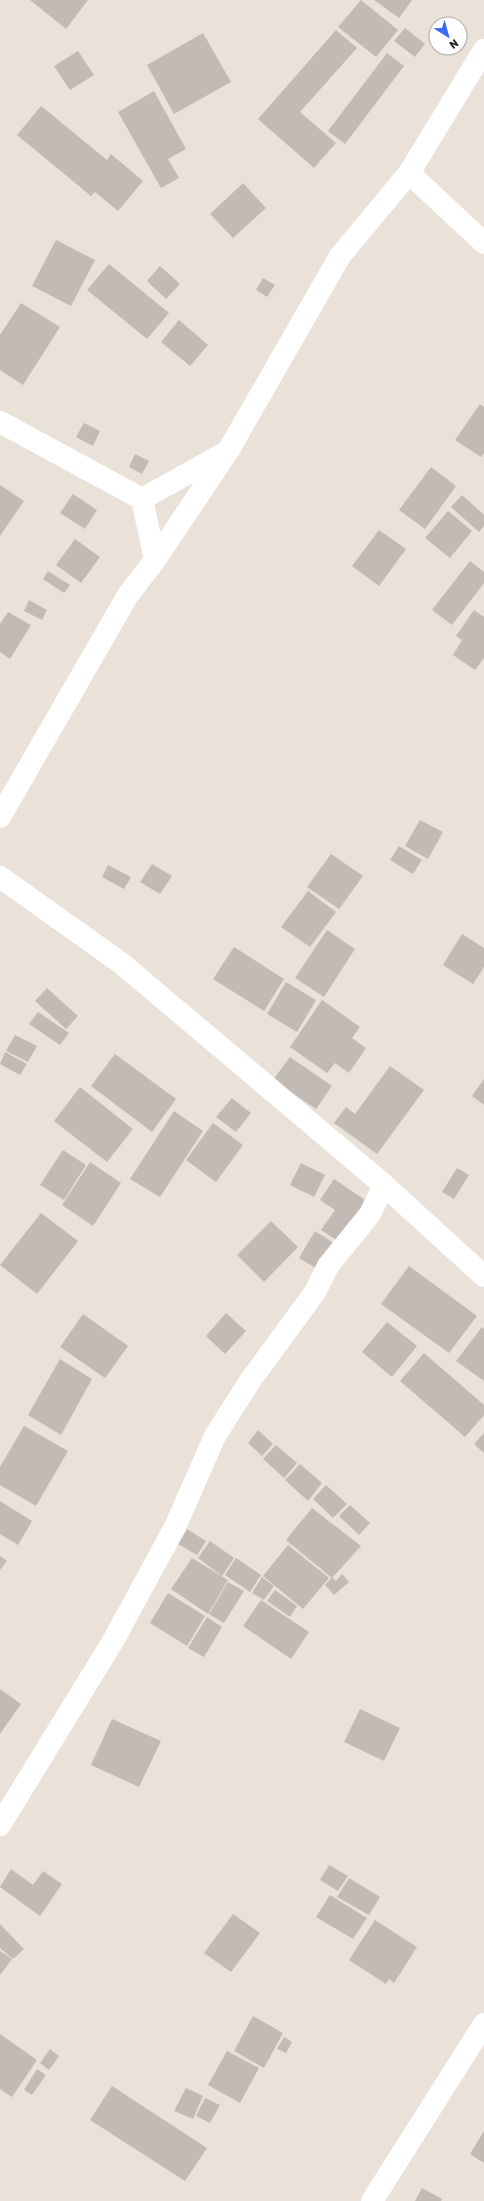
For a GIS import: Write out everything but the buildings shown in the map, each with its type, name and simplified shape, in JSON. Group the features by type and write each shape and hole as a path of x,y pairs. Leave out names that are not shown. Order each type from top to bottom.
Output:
{"street":[{"path":"0,817 128,595 155,560 228,451 340,256 409,173 484,50"},
{"path":"409,173 484,243"},
{"path":"0,422 142,499 155,560"},
{"path":"142,499 228,451"},
{"path":"0,877 121,963 384,1184 484,1276"},
{"path":"0,1825 113,1641 175,1527 215,1436 250,1381 314,1292 328,1266 370,1214 384,1184"},
{"path":"372,2201 484,2024"}]}
